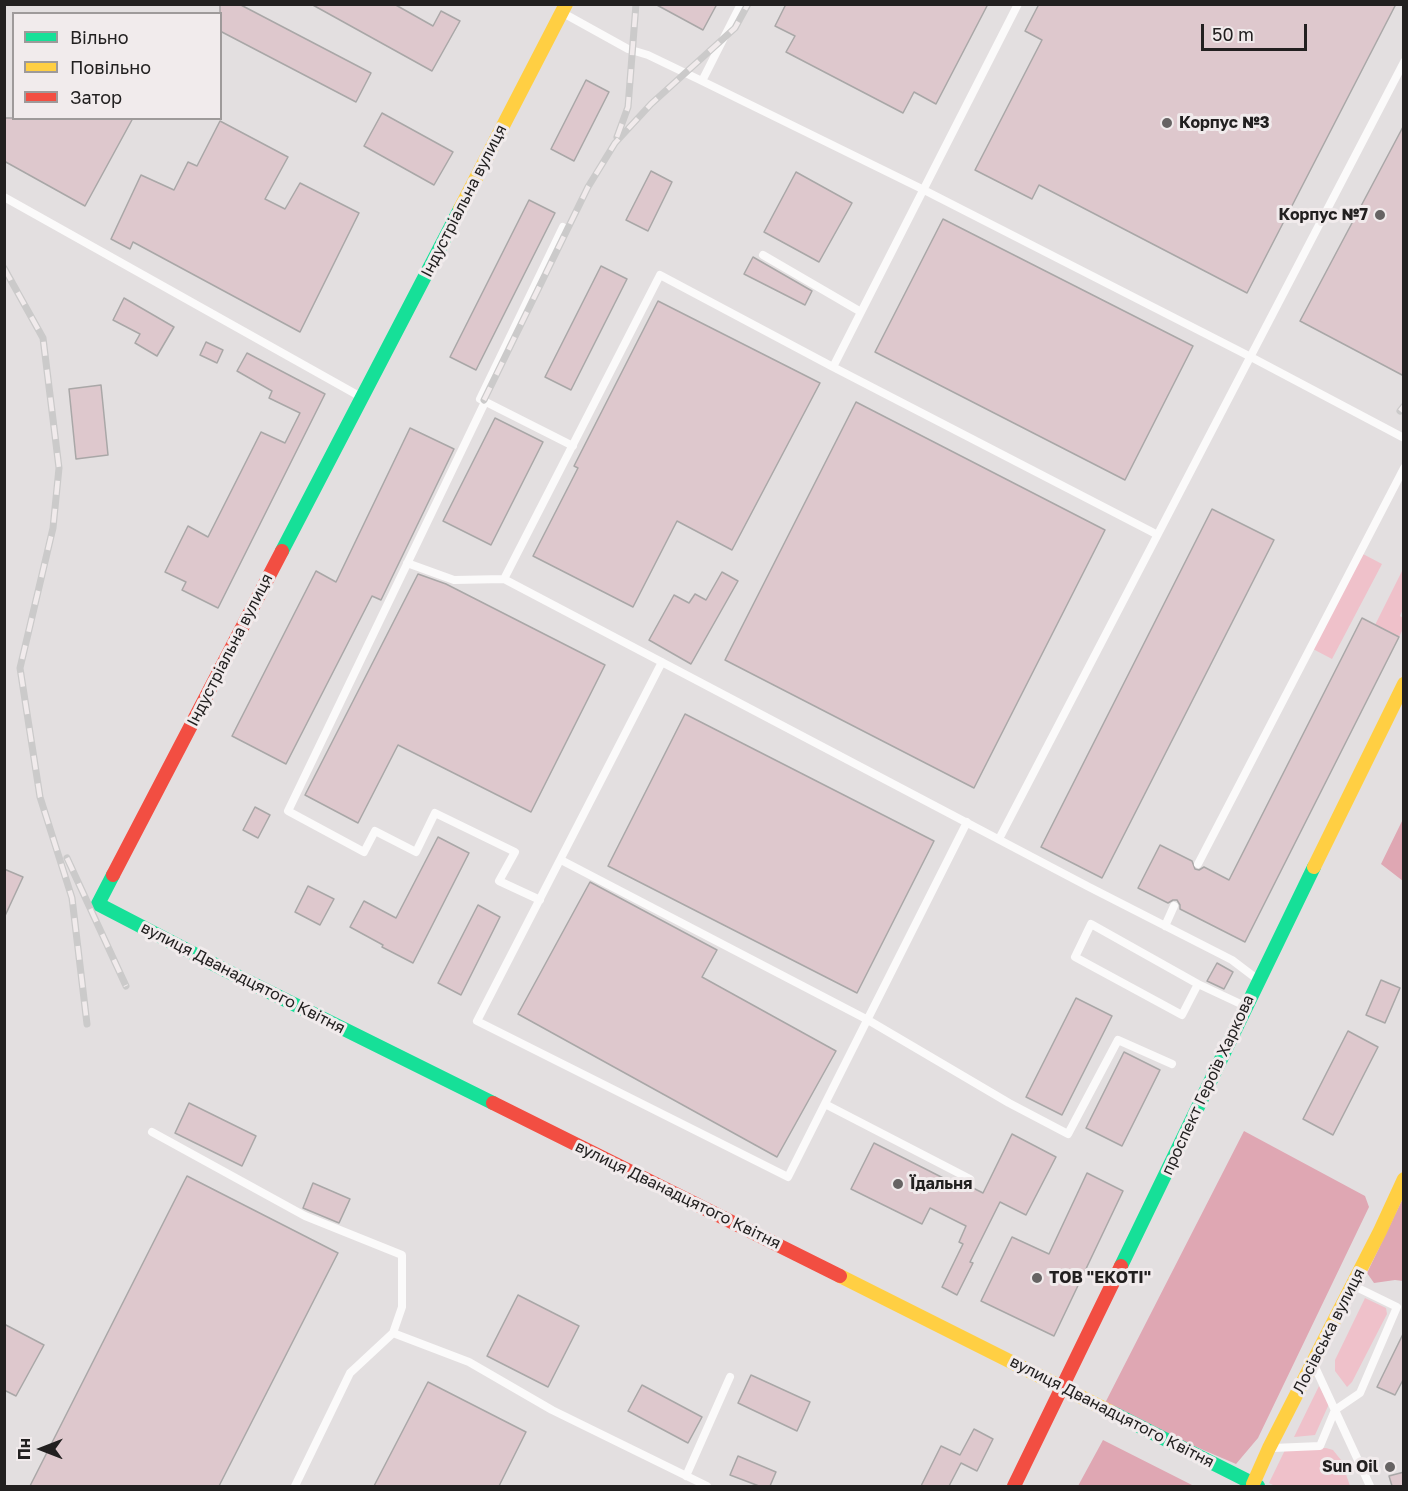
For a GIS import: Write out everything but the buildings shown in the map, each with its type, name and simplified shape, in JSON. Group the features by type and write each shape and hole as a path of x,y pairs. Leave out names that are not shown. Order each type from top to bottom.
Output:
{"street":[{"name":"Індустріальна вулиця","path":"98,904 563,9"},
{"name":"проспект Героїв Харкова","path":"1014,1486 1258,980 1404,684"},
{"name":"вулиця Дванадцятого Квітня","path":"98,904 227,971 1255,1485"},
{"name":"Лосівська вулиця","path":"1255,1485 1269,1448 1404,1179"}],"lane":[{"path":"702,81 741,4"},
{"path":"833,367 1018,4"},
{"path":"563,9 628,49 648,55 922,189 1404,438"},
{"path":"999,839 1404,62"},
{"path":"4,197 362,397"},
{"path":"563,227 480,399 573,446"},
{"path":"763,255 861,312"},
{"path":"504,579 660,275 1156,534"},
{"path":"485,402 288,811 364,852 375,831 416,852 435,813 514,852 499,881 540,900"},
{"path":"1198,864 1404,468"},
{"path":"407,563 454,580 504,579 1232,960 1258,980"},
{"path":"662,662 477,1021 788,1177 967,822"},
{"path":"561,860 868,1020 1068,1134 1118,1040 1172,1064"},
{"path":"1164,926 1174,906"},
{"path":"1198,984 1182,1015 1075,957 1091,924 1198,984 1246,1006"},
{"path":"825,1104 970,1179"},
{"path":"152,1132 305,1216 402,1255 402,1307 393,1333 350,1373 295,1486"},
{"path":"1269,1448 1320,1446 1335,1410 1360,1393 1397,1307 1352,1285"},
{"path":"393,1333 469,1362 552,1410 707,1486"},
{"path":"1313,1362 1370,1486"},
{"path":"686,1476 730,1377"}],"shaded area":[{"path":"1363,554 1382,564 1332,659 1313,649"},
{"path":"1403,569 1403,609 1400,616 1403,618 1403,629 1399,637 1375,625"},
{"path":"1403,819 1403,881 1381,864"},
{"path":"1244,1131 1365,1196 1369,1207 1258,1438 1236,1464 1103,1407"},
{"path":"1403,1198 1403,1281 1374,1283 1367,1273"},
{"path":"1365,1298 1386,1308 1387,1314 1352,1382 1347,1387 1335,1371 1335,1360"},
{"path":"1319,1386 1329,1404 1315,1435 1294,1437"},
{"path":"1103,1440 1194,1486 1078,1486"},
{"path":"1326,1448 1333,1450 1341,1460 1350,1486 1275,1486 1269,1483 1285,1450"}],"railway":[{"path":"617,137 628,107 636,4"},
{"path":"484,400 588,187 615,143 651,104 735,28 748,4"},
{"path":"4,268 43,338 59,468 53,528 20,668 40,797 72,898 87,1024"},
{"path":"1400,411 1404,406"},
{"path":"67,858 126,986"}],"traffic: fast":[{"path":"282,551 460,209"},
{"path":"1121,1266 1314,867"},
{"path":"113,875 98,904 493,1103"},
{"path":"1111,1412 1258,1486"}],"traffic: slow":[{"path":"460,209 566,4"},
{"path":"1314,867 1404,684"},
{"path":"1253,1484 1404,1179"},
{"path":"840,1276 1111,1412"}],"traffic: jam":[{"path":"113,875 282,551"},
{"path":"493,1103 840,1276"},
{"path":"1014,1486 1121,1266"}],"place":[{"name":"Корпус №3","path":"1167,123"},
{"name":"Корпус №7","path":"1380,215"},
{"name":"Їдальня","path":"898,1184"},
{"name":"ТОВ \"ЕКОТI\"","path":"1037,1278"},
{"name":"Sun Oil","path":"1390,1467"}]}
